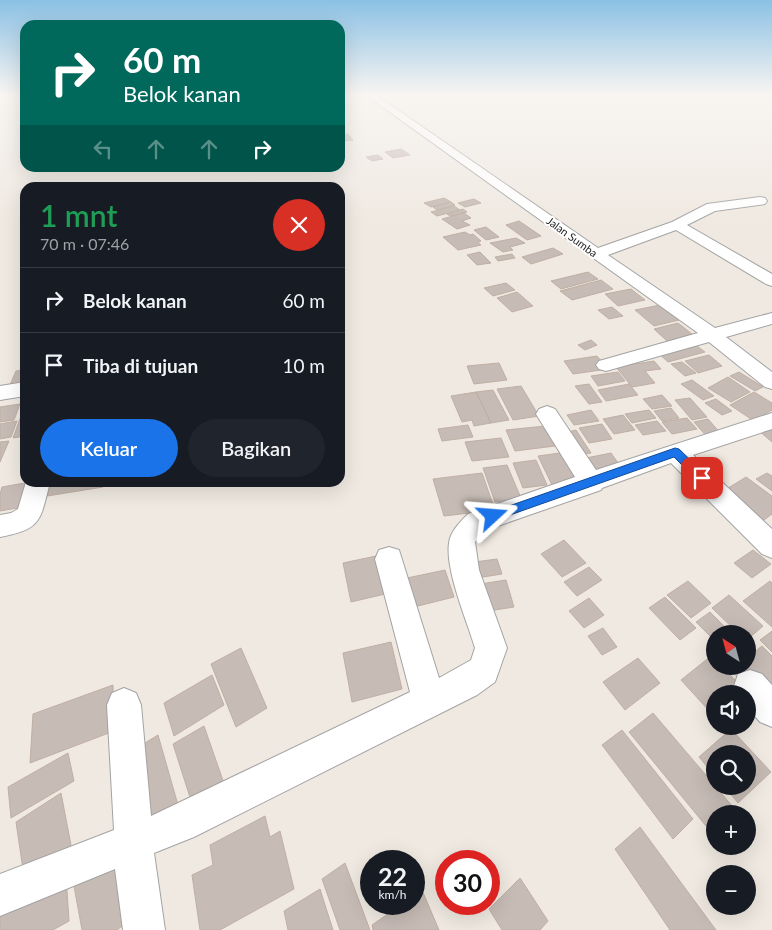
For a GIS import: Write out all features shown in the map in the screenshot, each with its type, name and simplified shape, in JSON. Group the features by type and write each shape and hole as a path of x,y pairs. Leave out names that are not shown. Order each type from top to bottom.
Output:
{"street":[{"name":"Jalan Sumba","path":"432,138 711,334 772,382"},
{"path":"596,254 677,225 712,207 760,201"},
{"path":"677,225 772,281"},
{"path":"606,365 772,318"},
{"path":"0,393 20,390"},
{"path":"547,414 592,483"},
{"path":"0,896 188,819 465,683 484,671 491,648 465,570 462,542 467,532 476,522 592,483 675,452 772,422"},
{"path":"675,452 772,546"},
{"path":"0,526 16,523 29,515 37,487"},
{"path":"389,559 430,700"},
{"path":"756,693 772,710"},
{"path":"124,704 134,859 144,930"}],"building":[{"path":"401,149 410,155 393,158 385,152"},
{"path":"378,155 383,159 372,161 366,157"},
{"path":"444,198 451,202 431,207 424,203"},
{"path":"474,199 481,203 465,207 458,203"},
{"path":"451,202 455,205 437,210 433,207"},
{"path":"454,206 460,210 437,216 431,212"},
{"path":"463,209 467,212 450,216 447,214"},
{"path":"464,213 471,218 462,221 470,225 457,229 442,219"},
{"path":"519,221 541,236 527,240 506,225"},
{"path":"486,227 499,237 486,240 474,230"},
{"path":"465,232 470,235 473,234 481,241 478,242 481,245 458,250 443,237"},
{"path":"516,238 525,243 510,247 513,250 503,252 490,243"},
{"path":"553,248 563,254 531,264 522,257"},
{"path":"480,252 491,263 477,265 467,255"},
{"path":"512,254 515,258 498,261 495,257"},
{"path":"588,272 598,279 561,289 551,281"},
{"path":"601,280 613,289 572,300 560,291"},
{"path":"506,283 515,290 493,296 484,288"},
{"path":"631,289 645,300 618,306 605,294"},
{"path":"517,292 533,306 512,312 497,298"},
{"path":"660,305 679,320 654,326 635,310"},
{"path":"612,307 623,316 609,319 598,310"},
{"path":"678,323 692,334 667,341 654,329"},
{"path":"591,340 597,345 585,350 578,345"},
{"path":"693,343 705,352 668,362 657,352"},
{"path":"709,355 722,366 698,373 685,361"},
{"path":"597,356 608,369 573,374 564,361"},
{"path":"654,361 661,369 645,371 655,383 632,387 616,367"},
{"path":"682,362 696,373 685,376 671,364"},
{"path":"499,363 507,380 474,384 467,366"},
{"path":"16,371 20,371 20,390 7,392"},
{"path":"618,372 625,381 598,386 591,376"},
{"path":"739,372 763,387 755,391 730,376"},
{"path":"728,377 750,392 731,402 708,388"},
{"path":"692,380 714,396 703,400 681,384"},
{"path":"589,384 602,402 589,404 575,386"},
{"path":"629,384 638,395 606,401 598,390"},
{"path":"521,386 539,416 513,420 497,389"},
{"path":"493,390 509,420 491,423 476,392"},
{"path":"476,392 491,423 474,426 472,420 462,422 451,396"},
{"path":"754,392 772,403 772,410 754,421 730,405"},
{"path":"662,395 672,406 652,409 643,399"},
{"path":"690,398 707,417 692,420 675,400"},
{"path":"716,399 732,411 722,415 705,403"},
{"path":"20,404 14,420 0,422 0,407"},
{"path":"671,408 679,418 662,421 654,411"},
{"path":"591,410 599,421 574,425 567,415"},
{"path":"649,410 656,418 632,423 625,414"},
{"path":"623,415 635,430 614,434 603,419"},
{"path":"687,418 697,429 672,434 662,422"},
{"path":"20,419 20,437 13,438"},
{"path":"708,419 722,435 708,438 694,422"},
{"path":"17,421 11,437 0,439 0,424"},
{"path":"657,421 666,431 643,435 635,425"},
{"path":"602,424 612,439 589,443 579,428"},
{"path":"468,425 473,437 442,441 438,429"},
{"path":"772,425 772,442 758,430"},
{"path":"545,426 555,446 515,451 506,430"},
{"path":"576,430 591,453 577,455 563,433"},
{"path":"501,438 509,457 472,461 465,442"},
{"path":"9,441 0,462 0,442"},
{"path":"567,452 585,482 553,487 538,456"},
{"path":"611,453 621,467 590,473 581,459"},
{"path":"536,460 547,485 523,488 513,463"},
{"path":"507,465 521,498 495,502 483,468"},
{"path":"482,473 495,510 444,516 433,479"},
{"path":"767,473 772,476 772,491 756,479"},
{"path":"746,477 772,496 772,514 764,520 725,490"},
{"path":"20,484 20,487 29,487 23,507 0,511 2,487"},
{"path":"50,487 103,487 47,496"},
{"path":"564,540 586,563 562,577 541,554"},
{"path":"753,550 771,564 752,578 734,563"},
{"path":"376,556 385,594 351,602 343,563"},
{"path":"497,559 502,574 471,579 467,563"},
{"path":"589,567 602,580 577,596 564,582"},
{"path":"445,570 454,597 414,607 407,578"},
{"path":"506,580 514,607 482,612 474,585"},
{"path":"688,581 711,603 691,618 667,595"},
{"path":"770,581 772,583 772,627 743,601"},
{"path":"729,595 763,626 756,632 756,625 730,625 712,608"},
{"path":"665,597 696,628 680,640 649,608"},
{"path":"589,598 604,615 584,628 569,611"},
{"path":"710,612 723,625 706,625 706,632 696,622"},
{"path":"603,628 617,647 602,655 588,636"},
{"path":"772,631 772,652 760,640"},
{"path":"391,642 402,689 352,702 343,653"},
{"path":"762,646 772,656 772,695 752,675 756,675 756,651"},
{"path":"241,648 267,708 236,727 211,664"},
{"path":"638,658 660,683 625,710 603,682"},
{"path":"706,660 706,675 730,675 740,685 706,685 706,707 681,680"},
{"path":"212,675 224,705 174,736 164,703"},
{"path":"113,685 114,731 30,763 33,714"},
{"path":"653,713 706,775 706,795 723,795 731,805 706,805 706,826 629,732"},
{"path":"204,726 227,792 195,813 173,744"},
{"path":"622,730 693,819 673,839 602,745"},
{"path":"158,735 178,805 151,823 132,751"},
{"path":"724,735 737,735 746,745 713,745"},
{"path":"706,751 706,765 699,757"},
{"path":"68,753 74,781 11,818 8,787"},
{"path":"756,756 771,772 756,786"},
{"path":"61,793 71,845 24,876 16,822"},
{"path":"731,795 747,795 738,803"},
{"path":"265,816 270,837 280,831 294,889 220,930 200,930 192,875 213,865 210,845"},
{"path":"640,827 716,930 670,930 615,849"},
{"path":"119,855 134,917 117,930 82,930 74,886"},
{"path":"345,863 360,903 360,915 364,915 370,930 340,930 322,879"},
{"path":"66,876 69,921 53,930 0,930 0,911"},
{"path":"520,878 548,921 540,930 502,930 493,915 500,915 500,898"},
{"path":"320,889 333,930 288,930 284,911"},
{"path":"425,897 439,930 373,930 372,925 386,915 425,915"}],"route":[{"path":"493,516 592,483 675,452 702,478"}]}
